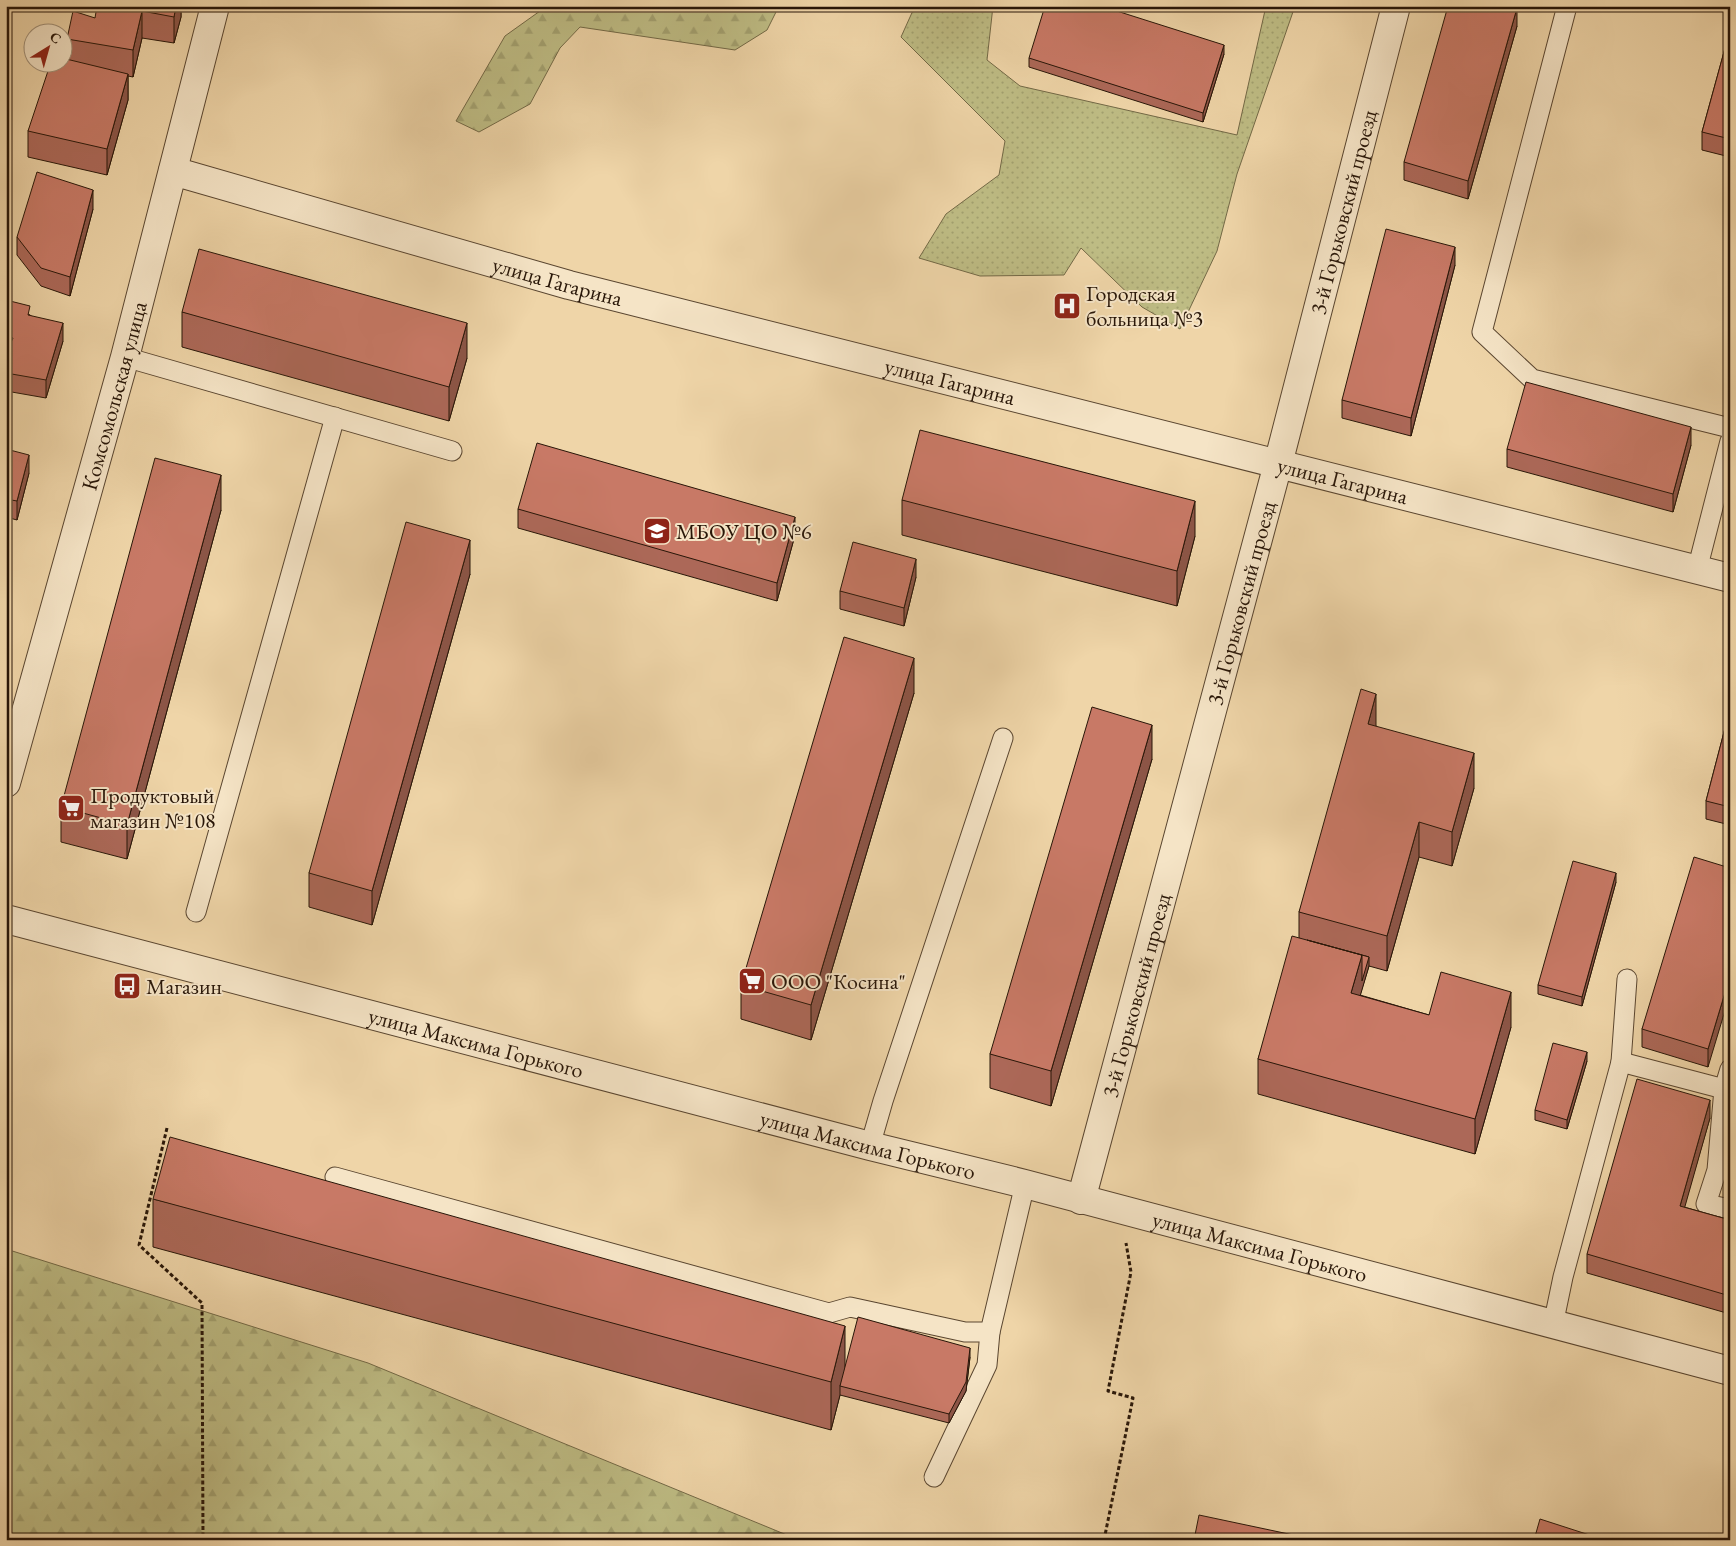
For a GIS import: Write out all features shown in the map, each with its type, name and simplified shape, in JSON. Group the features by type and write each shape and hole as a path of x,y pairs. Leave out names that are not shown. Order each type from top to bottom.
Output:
{"street":[{"name":"Комсомольская улица","path":"6,783 125,357 215,6"},
{"name":"3-й Горьковский проезд","path":"1081,1200 1278,464 1396,6"},
{"name":"улица Гагарина","path":"173,171 570,285 1730,578"},
{"name":"улица Максима Горького","path":"6,919 870,1146 1025,1184 1730,1371"}],"lane":[{"path":"1567,6 1482,332 1532,379 1730,428"},
{"path":"125,357 452,451"},
{"path":"196,912 335,418"},
{"path":"1697,570 1730,442"},
{"path":"870,1146 883,1101 1003,738"},
{"path":"1553,1325 1563,1277 1621,1062 1627,979"},
{"path":"1621,1062 1724,1090"},
{"path":"1730,1070 1724,1090 1717,1170 1706,1204 1730,1209"},
{"path":"335,1178 829,1313 850,1307 965,1332 990,1332"},
{"path":"934,1477 987,1365 990,1332 1025,1184"}],"path":[{"path":"167,1128 140,1245 202,1303 203,1540"},
{"path":"1104,1540 1133,1398 1108,1391 1131,1272 1126,1242"}],"green space":[{"path":"547,6 779,6 767,30 735,50 580,27 560,48 530,104 479,132 456,121 505,36"},
{"path":"915,6 993,6 987,60 1020,86 1237,135 1266,6 1295,6 1237,174 1217,251 1180,329 1142,307 1081,248 1064,275 980,276 919,258 946,214 999,175 1005,141 901,37"},
{"path":"6,1249 368,1363 799,1540 6,1540"}],"building":[{"path":"97,6 176,6 174,17 142,11 133,50 72,40 71,22 73,11 95,18"},
{"path":"1045,6 1101,6 1224,45 1203,113 1029,58"},
{"path":"1448,6 1512,6 1517,8 1468,181 1404,162"},
{"path":"1730,30 1730,139 1702,132"},
{"path":"72,60 128,74 107,149 28,131 48,72 72,72"},
{"path":"37,172 93,190 70,277 41,268 17,237"},
{"path":"1386,229 1455,247 1411,418 1342,400"},
{"path":"199,249 467,323 449,387 182,312"},
{"path":"6,300 30,306 28,315 63,323 46,380 6,373 6,346 9,347 13,338 6,336"},
{"path":"1526,382 1691,427 1673,494 1507,449"},
{"path":"920,430 1195,501 1177,571 902,500"},
{"name":"МБОУ ЦО №6","path":"537,443 795,517 777,583 518,509"},
{"path":"6,449 29,455 17,501 6,499"},
{"path":"155,458 221,475 127,825 61,807"},
{"path":"406,522 470,540 372,891 309,873"},
{"path":"853,542 916,559 904,608 840,591"},
{"path":"844,637 914,658 811,1005 741,985"},
{"path":"1361,689 1376,694 1368,724 1474,753 1452,832 1419,822 1387,936 1299,912"},
{"path":"1092,707 1152,725 1051,1071 990,1054"},
{"path":"1730,709 1730,807 1706,801"},
{"path":"1694,857 1730,868 1730,976 1708,1049 1642,1029"},
{"path":"1573,861 1616,873 1582,997 1538,985"},
{"path":"1292,936 1362,955 1351,993 1429,1015 1441,972 1511,992 1475,1119 1258,1059"},
{"path":"1362,955 1369,957 1362,981"},
{"path":"1553,1043 1587,1052 1567,1120 1535,1110"},
{"path":"1637,1079 1710,1100 1680,1206 1730,1220 1730,1296 1587,1254"},
{"path":"170,1137 845,1326 831,1382 153,1199"},
{"path":"858,1317 970,1348 966,1382 949,1414 840,1386"},
{"path":"1199,1515 1317,1540 1194,1540"},
{"path":"1540,1519 1605,1540 1534,1540"}],"place":[{"name":"Городская больница №3","path":"1067,306"},
{"name":"МБОУ ЦО №6","path":"657,531"},
{"name":"Продуктовый магазин №108","path":"71,808"},
{"name":"ООО \"Косина\"","path":"752,981"},
{"name":"Магазин","path":"127,986"}]}
